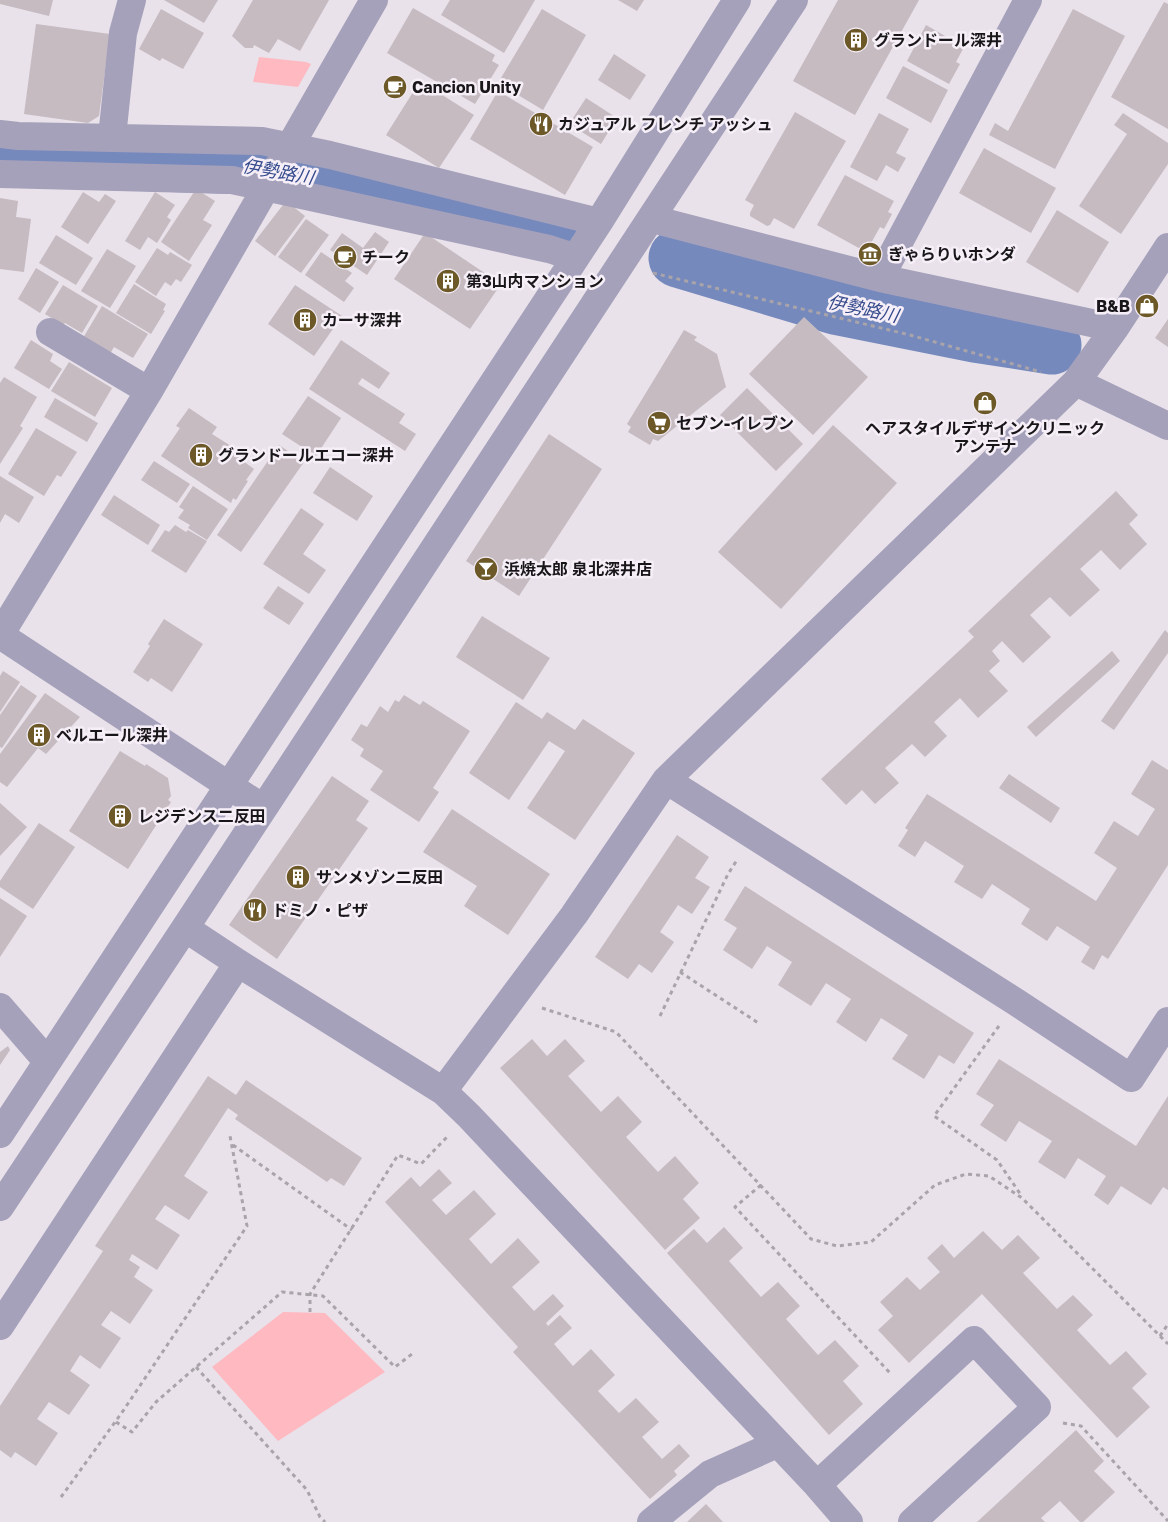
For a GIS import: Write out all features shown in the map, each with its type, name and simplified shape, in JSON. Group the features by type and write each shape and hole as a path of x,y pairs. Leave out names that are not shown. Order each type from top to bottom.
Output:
{"street":[{"path":"112,137 124,33 132,0"},
{"path":"264,808 0,635 149,391 374,0"},
{"path":"0,1134 599,222 737,0"},
{"path":"0,1207 652,219 794,0"},
{"path":"880,278 1028,0"},
{"path":"0,134 18,136 262,141 287,150 462,187 599,222"},
{"path":"0,174 232,180 268,183 549,249 574,258"},
{"path":"652,219 880,278 1115,328"},
{"path":"443,1091 574,915 666,780 1076,382 1115,328 1168,246"},
{"path":"50,332 149,391"},
{"path":"1076,382 1168,426"},
{"path":"666,780 1016,1002 1132,1078 1168,1021"},
{"path":"185,928 443,1091 469,1116 849,1522"},
{"path":"0,1326 238,963"},
{"path":"0,1007 47,1061"},
{"path":"817,1486 974,1340 1037,1407 912,1522"},
{"path":"651,1522 710,1474 777,1444"}],"path":[{"path":"647,272 910,335 1076,382"},
{"path":"660,1016 728,874 755,836"},
{"path":"680,972 760,1024"},
{"path":"512,998 616,1032 811,1239 837,1246 871,1242 935,1186 966,1174 989,1176 1022,1198 1168,1344"},
{"path":"1016,1002 934,1116 997,1160 1022,1198"},
{"path":"310,1312 310,1294 398,1155 421,1164 469,1116"},
{"path":"62,1497 116,1422 247,1226 230,1136"},
{"path":"232,1144 352,1230"},
{"path":"760,1185 735,1208 913,1397"},
{"path":"116,1422 132,1432 156,1402 282,1292 323,1296 394,1367 412,1354"},
{"path":"1160,1336 1168,1324"},
{"path":"196,1367 307,1490 320,1517 325,1522"},
{"path":"1025,1417 1081,1426 1168,1521"}],"shaded area":[{"path":"259,57 311,64 298,87 253,82"},
{"path":"283,1312 325,1313 385,1372 278,1441 212,1367"}],"building":[{"path":"0,0 53,0 49,16 0,4"},
{"path":"164,0 218,0 204,23"},
{"path":"253,0 329,0 300,51 278,39 269,53 254,45 253,48 245,48 232,36"},
{"path":"450,0 535,0 504,53 441,15"},
{"path":"618,0 644,0 637,11"},
{"name":"グランドール深井","path":"838,0 919,0 855,115 793,81"},
{"path":"1164,2 1168,4 1168,129 1111,97"},
{"path":"413,8 495,55 492,61 499,65 475,104 387,53"},
{"path":"161,9 204,33 183,69 162,58 160,61 139,49"},
{"path":"542,9 586,35 543,110 498,83"},
{"path":"1073,9 1125,36 1055,169 989,135 995,123 1008,131"},
{"path":"36,24 110,34 99,116 88,123 24,114"},
{"path":"926,25 964,47 956,62 960,64 949,84 907,61"},
{"path":"614,54 646,75 630,100 598,80"},
{"path":"903,66 948,90 931,123 886,98"},
{"path":"420,81 474,115 439,168 386,135"},
{"path":"498,91 593,147 565,195 470,139"},
{"path":"586,98 617,118 601,144 569,124"},
{"path":"795,112 846,141 794,229 774,218 770,225 767,226 750,216 754,205 745,200"},
{"path":"879,113 909,129 896,153 906,158 898,172 886,165 877,181 850,167"},
{"path":"1123,113 1168,143 1168,164 1121,234 1079,206 1127,134 1114,125"},
{"path":"984,148 1056,188 1031,233 959,193"},
{"path":"845,175 894,201 888,212 892,214 884,229 880,227 866,252 817,225"},
{"path":"196,189 215,201 203,220 212,225 189,261 161,242"},
{"path":"83,192 99,202 105,194 116,201 88,244 61,227"},
{"path":"155,192 175,205 167,217 171,220 157,243 148,237 140,250 125,241"},
{"path":"0,198 18,201 16,217 31,219 24,272 0,269"},
{"path":"286,201 305,216 275,256 255,241"},
{"path":"1057,210 1109,242 1078,293 1026,262"},
{"path":"306,219 329,235 301,273 278,257"},
{"path":"375,232 389,242 367,275 330,250 342,233 363,248"},
{"name":"第3山内マンション","path":"425,233 501,284 470,329 394,279"},
{"path":"56,235 93,258 76,285 39,263"},
{"path":"157,248 168,255 170,252 192,265 181,282 176,279 171,286 165,282 156,296 135,282"},
{"path":"107,249 136,266 110,308 81,291"},
{"path":"321,252 352,273 345,281 354,288 344,302 305,275"},
{"path":"36,268 59,282 40,313 18,299"},
{"path":"134,284 166,304 163,310 165,311 151,334 116,313"},
{"path":"63,285 98,306 82,333 65,323 63,325 45,314"},
{"name":"カーサ深井","path":"295,285 342,316 314,356 268,324"},
{"path":"102,306 148,334 133,358 114,347 110,354 83,338"},
{"path":"804,317 868,377 813,435 749,374"},
{"path":"1168,319 1168,347 1155,338"},
{"path":"684,330 697,337 694,340 717,354 726,387 658,441 653,439 650,445 628,432 631,427 627,424"},
{"path":"31,340 53,354 50,361 62,369 49,389 14,368"},
{"path":"341,340 390,373 379,389 362,378 358,384 405,414 399,423 416,434 405,451 309,389"},
{"path":"69,362 112,388 95,417 51,391"},
{"path":"4,377 37,397 20,426 23,428 0,464 0,383"},
{"path":"747,388 803,444 776,471 720,415"},
{"path":"308,396 341,418 316,456 282,434"},
{"path":"55,398 98,423 87,442 44,417"},
{"name":"グランドールエコー深井","path":"189,408 217,427 212,434 242,453 239,458 254,469 236,500 233,498 231,503 161,456 180,428 176,426"},
{"path":"833,425 897,483 781,609 718,552"},
{"path":"36,428 77,452 61,477 57,475 44,496 8,474"},
{"path":"549,434 602,469 519,596 466,561"},
{"path":"279,445 304,462 241,552 217,535"},
{"path":"154,461 190,484 177,503 141,480"},
{"path":"330,467 373,496 357,521 313,493"},
{"path":"0,476 34,497 19,523 5,514 0,523"},
{"path":"193,486 228,509 207,540 188,528 190,525 178,518 184,510 179,507"},
{"path":"1116,491 1138,515 1129,524 1147,544 1120,570 1101,550 1080,569 1100,590 1070,617 1050,597 1030,615 1051,637 1023,663 1002,641 992,651 1000,661 989,671 1008,691 978,718 960,698 934,722 947,736 925,757 912,744 885,768 899,783 875,804 862,790 846,805 821,779 974,637 968,631"},
{"path":"114,495 160,525 148,545 101,515"},
{"path":"301,508 324,524 303,554 326,570 309,594 263,564"},
{"path":"175,525 207,541 186,573 151,551 165,530 169,532"},
{"path":"278,586 304,603 289,625 263,608"},
{"path":"482,616 550,658 523,700 456,657"},
{"path":"164,619 203,644 172,692 151,678 148,682 133,672 150,646 148,644"},
{"path":"1165,630 1168,633 1168,653 1114,730 1101,721"},
{"path":"1112,651 1120,661 1036,737 1027,727"},
{"path":"3,671 20,682 0,712 0,676"},
{"path":"21,685 37,696 2,748 0,747 0,715"},
{"name":"ベルエール深井","path":"45,693 80,717 46,754 38,748 7,787 0,782 0,754"},
{"path":"404,695 420,705 423,701 470,731 433,788 439,792 419,822 370,790 383,771 360,756 364,749 351,740 361,724 367,727 380,706 388,712 395,700 399,702"},
{"path":"516,702 542,719 547,712 575,730 583,719 635,753 575,840 527,808 565,751 549,741 509,800 469,773"},
{"name":"レジデンス二反田","path":"120,751 168,778 171,796 168,800 171,802 128,869 69,831"},
{"path":"1152,760 1168,770 1168,865 1108,959 1102,955 1094,970 1081,962 1090,947 1057,926 1047,941 1021,924 1030,909 992,884 982,899 954,882 964,866 925,841 915,857 898,846 908,830 905,828 927,794 1096,901 1117,868 1094,853 1114,821 1138,836 1155,809 1131,794"},
{"path":"1009,774 1060,808 1051,823 999,788"},
{"name":"サンメゾン二反田","path":"332,776 369,801 356,820 368,828 277,959 229,925"},
{"path":"0,803 27,827 0,856"},
{"path":"452,809 550,874 508,935 464,906 477,886 423,852"},
{"path":"39,823 75,847 33,909 0,887 0,881"},
{"path":"677,835 709,857 695,878 710,887 692,914 678,905 660,932 674,942 652,973 639,964 628,979 595,957"},
{"path":"745,886 974,1033 954,1064 939,1055 924,1079 892,1059 908,1035 881,1018 866,1042 836,1022 851,999 826,983 811,1006 778,985 792,962 767,946 752,969 723,950 737,928 724,920"},
{"path":"0,898 27,916 0,957"},
{"path":"532,1039 547,1056 565,1039 585,1061 568,1076 601,1112 618,1096 642,1122 626,1137 658,1172 675,1156 699,1183 683,1199 700,1218 665,1250 500,1068"},
{"path":"8,1046 10,1050 0,1065 0,1052"},
{"path":"999,1059 1136,1146 1168,1096 1168,1190 1163,1187 1151,1205 1121,1186 1108,1205 1094,1195 1106,1176 1078,1158 1065,1179 1038,1162 1052,1141 1019,1121 1006,1142 980,1125 994,1105 976,1094"},
{"path":"208,1076 236,1095 246,1080 362,1158 344,1186 331,1178 327,1182 235,1119 238,1115 228,1108 184,1176 208,1192 189,1220 165,1205 155,1219 180,1235 157,1270 132,1254 129,1260 140,1267 134,1277 153,1290 130,1324 111,1311 101,1325 121,1338 100,1369 80,1355 70,1371 90,1385 69,1415 49,1402 37,1419 58,1433 36,1466 15,1452 11,1458 0,1450 0,1406 103,1251 95,1246"},
{"path":"439,1169 452,1183 432,1200 446,1215 474,1190 496,1214 469,1239 491,1264 518,1238 540,1262 512,1287 534,1311 553,1294 564,1306 546,1323 548,1326 560,1315 572,1328 554,1344 573,1366 591,1349 615,1375 598,1391 619,1413 636,1398 659,1422 642,1437 662,1459 679,1444 690,1456 674,1471 677,1475 650,1499 513,1352 518,1347 385,1202 411,1177 420,1187"},
{"path":"724,1227 743,1248 729,1261 761,1297 778,1282 800,1306 786,1319 818,1355 835,1340 859,1366 843,1381 863,1404 829,1435 667,1253 694,1229 707,1243"},
{"path":"983,1231 1002,1250 1018,1235 1040,1258 1023,1273 1057,1309 1073,1295 1093,1315 1077,1330 1110,1365 1126,1351 1147,1374 1132,1388 1150,1407 1117,1438 982,1294 909,1363 878,1330 893,1316 880,1302 907,1277 920,1290 940,1272 927,1258 942,1244 954,1258"},
{"path":"1076,1430 1104,1461 1094,1471 1115,1492 1083,1522 1080,1522 1060,1501 1041,1518 1045,1522 977,1522"},
{"path":"706,1504 723,1522 687,1522"}],"waterway":[{"name":"伊勢路川","path":"0,157 251,165 313,176 428,204 550,227"},
{"name":"伊勢路川","path":"678,258 835,305 975,333 1052,345"}],"place":[{"name":"グランドール深井","path":"856,40"},
{"name":"Cancion Unity","path":"395,87"},
{"name":"カジュアル フレンチ アッシュ","path":"541,124"},
{"name":"ぎゃらりいホンダ","path":"870,254"},
{"name":"チーク","path":"345,257"},
{"name":"第3山内マンション","path":"448,281"},
{"name":"B&B","path":"1147,306"},
{"name":"カーサ深井","path":"305,320"},
{"name":"ヘアスタイルデザインクリニック アンテナ","path":"985,403"},
{"name":"セブン-イレブン","path":"659,423"},
{"name":"グランドールエコー深井","path":"201,455"},
{"name":"浜焼太郎 泉北深井店","path":"486,569"},
{"name":"ベルエール深井","path":"39,735"},
{"name":"レジデンス二反田","path":"120,816"},
{"name":"サンメゾン二反田","path":"298,877"},
{"name":"ドミノ・ピザ","path":"255,910"}]}
